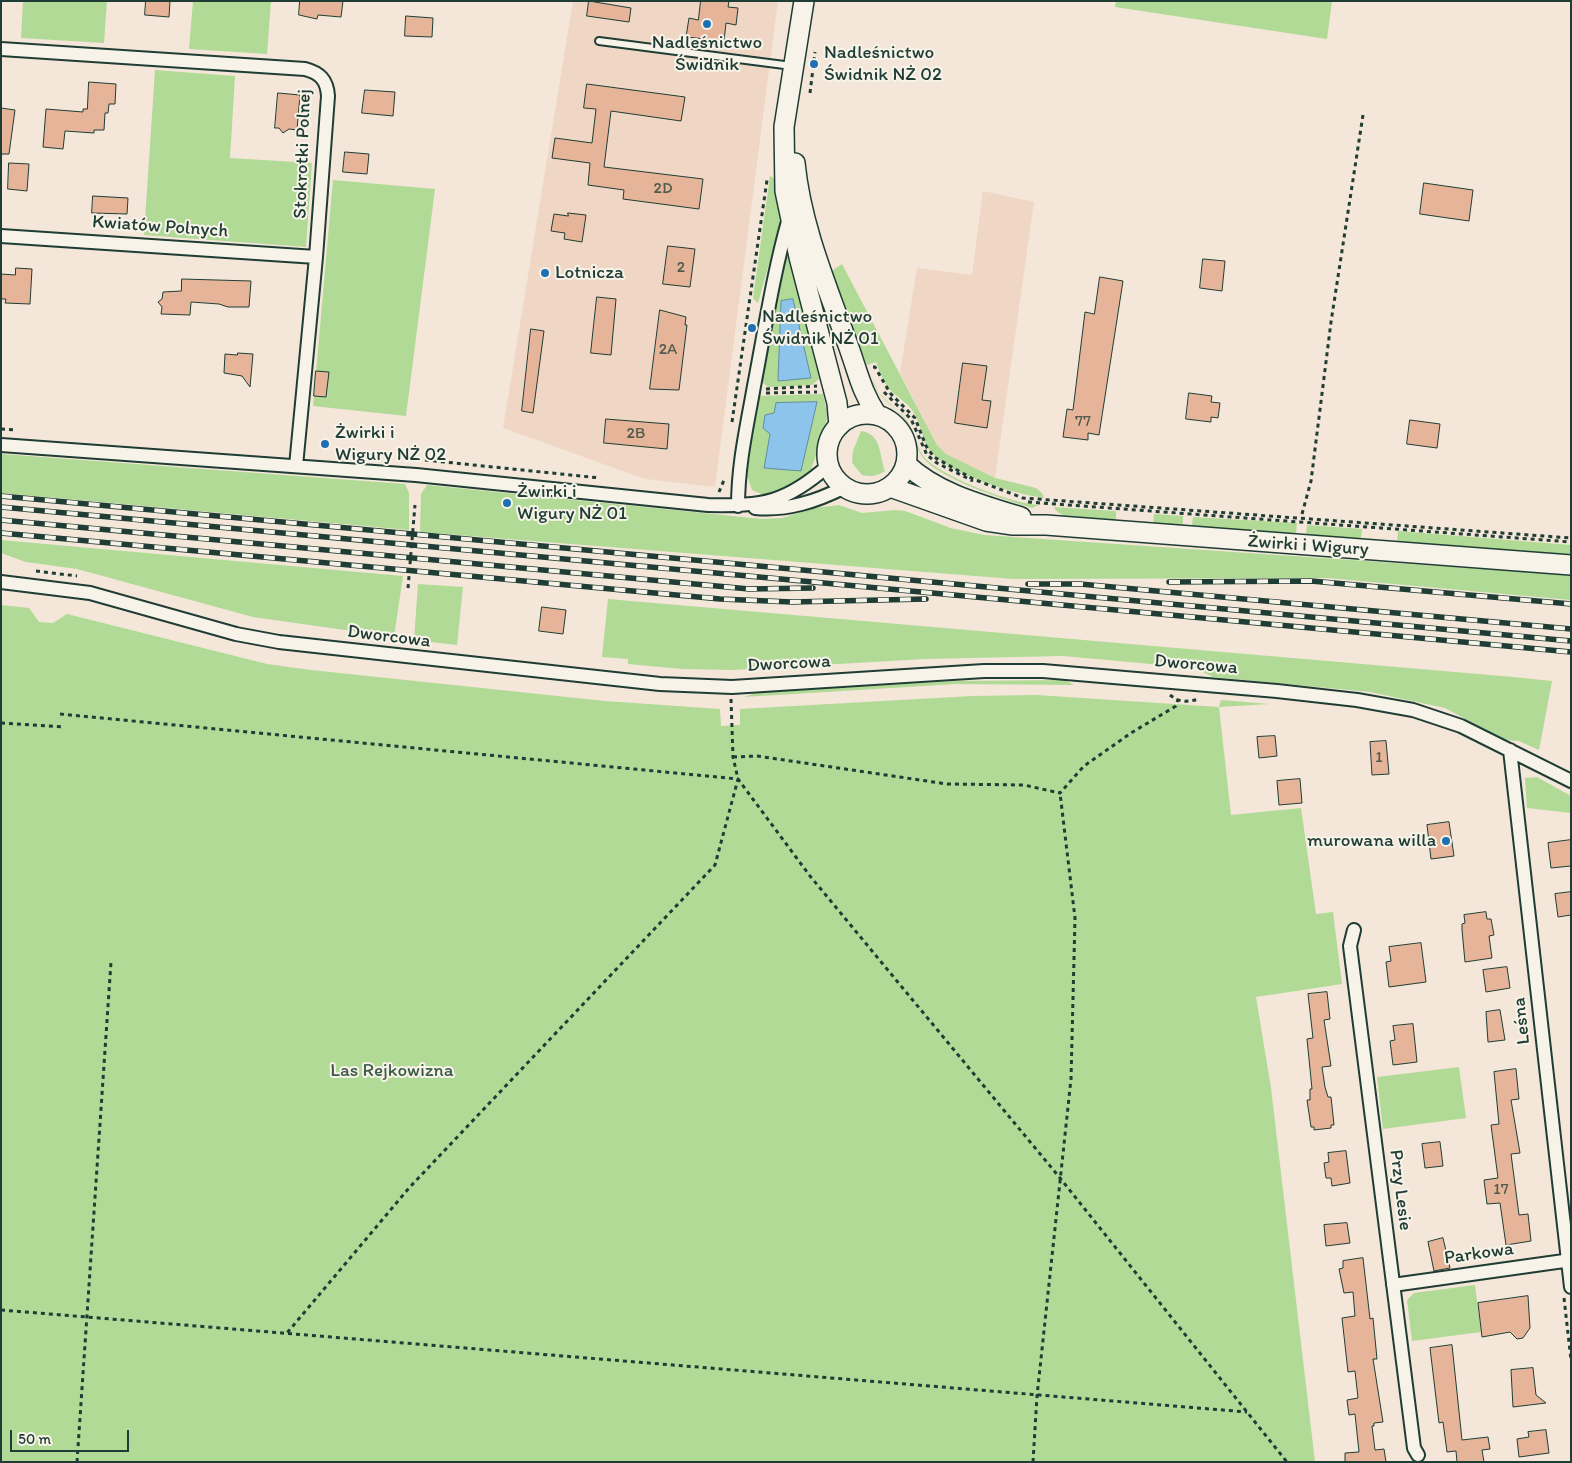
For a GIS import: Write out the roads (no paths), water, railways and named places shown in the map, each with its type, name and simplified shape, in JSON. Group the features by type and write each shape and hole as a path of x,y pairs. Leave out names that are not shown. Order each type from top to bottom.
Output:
{"main road":[{"path":"804,1 795,67 794,154 803,212 862,390 877,415"},
{"path":"795,67 789,85 783,154 789,217 838,410 839,426"},
{"path":"877,415 891,422 902,433 907,448 906,464 900,477 890,487 868,494 856,492 835,478 829,465 829,444 839,426 854,416 877,415"},
{"name":"Żwirki i Wigury","path":"906,464 917,474 945,489 1046,525"},
{"name":"Żwirki i Wigury","path":"890,487 986,521 1013,525 1046,525 1571,565"}],"street":[{"name":"Stokrotki Polnej","path":"1,49 281,67 314,72 322,77 327,86 328,96 316,256 296,466"},
{"path":"738,506 739,467 771,288 789,217"},
{"name":"Kwiatów Polnych","path":"1,236 316,256"},
{"path":"1,445 416,475 708,505 777,510 811,502 846,487"},
{"path":"738,506 767,502 791,494 805,486 829,465"},
{"name":"Dworcowa","path":"1,582 90,593 236,634 279,642 588,678 732,687 984,671 1044,671 1111,675 1277,691 1386,704 1461,726 1571,781"},
{"name":"Leśna","path":"1510,750 1569,1260 1567,1288"},
{"name":"Przy Lesie","path":"1354,930 1350,946 1414,1448 1418,1455"},
{"name":"Parkowa","path":"1393,1285 1569,1260"}],"lane":[{"path":"598,41 795,67"}],"water":[{"path":"793,299 811,378 778,381 781,301"},
{"path":"817,402 801,471 764,468 770,434 763,428 765,415 774,413 776,403"}],"railway":[{"path":"1,496 1571,641"},
{"path":"1,507 1571,652"},
{"path":"1,520 749,589 813,588"},
{"path":"1,533 720,599 792,602 926,599"},
{"path":"1169,582 1311,581 1571,604"},
{"path":"1028,584 1080,584 1571,629"}],"place":[{"name":"Nadleśnictwo Świdnik","path":"707,24"},
{"name":"Nadleśnictwo Świdnik NŻ 02","path":"814,64"},
{"name":"Lotnicza","path":"545,273"},
{"name":"Nadleśnictwo Świdnik NŻ 01","path":"752,328"},
{"name":"Żwirki i Wigury NŻ 02","path":"325,444"},
{"name":"Żwirki i Wigury NŻ 01","path":"507,503"},
{"name":"murowana willa","path":"1446,841"}],"park label":[{"name":"Las Rejkowizna","path":"392,1071"}]}
